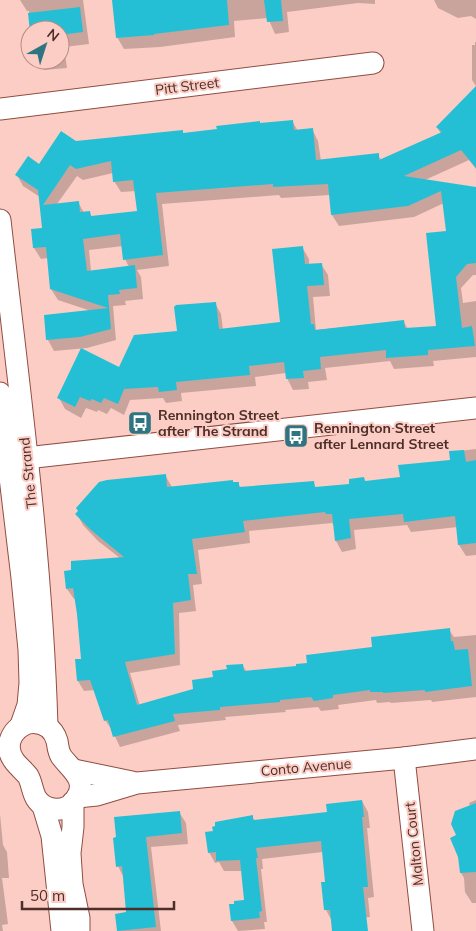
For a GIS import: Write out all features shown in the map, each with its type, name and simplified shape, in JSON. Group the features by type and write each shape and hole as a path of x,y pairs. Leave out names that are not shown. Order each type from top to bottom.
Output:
{"street":[{"name":"Pitt Street","path":"0,109 373,63"},
{"name":"The Strand","path":"0,220 18,459 30,683 28,705 11,733 9,764 29,779 36,799 43,806"},
{"name":"The Strand","path":"0,393 18,459 44,648 46,726"},
{"path":"18,459 476,408"},
{"path":"11,733 33,722 46,726 56,738 61,756 74,770 80,783 75,800 70,853 72,884 79,918 79,931"},
{"name":"Conto Avenue","path":"43,806 57,810 67,807 75,800 137,783 404,758 476,749"},
{"name":"Malton Court","path":"404,758 423,931"},
{"name":"Conto Avenue","path":"74,770 137,783"},
{"path":"43,806 52,836 62,931"}],"building":[{"path":"112,0 227,0 229,25 116,38"},
{"path":"264,0 281,0 283,21 267,22"},
{"path":"80,7 83,32 70,34 70,20 29,20 28,13"},
{"path":"476,86 476,168 461,150 404,176 476,187 476,263 467,264 456,277 462,328 472,326 475,346 428,350 428,355 386,358 386,350 320,357 321,369 303,371 304,378 286,379 284,362 249,366 250,375 176,382 177,390 159,392 158,387 124,389 118,404 104,398 101,403 80,397 75,407 57,398 81,348 119,367 134,335 177,331 174,307 176,305 216,302 219,329 280,322 272,249 303,246 305,264 322,263 324,285 307,286 311,324 314,324 315,330 404,320 405,328 436,326 426,233 446,231 441,191 408,206 331,215 328,184 273,187 273,184 156,193 163,255 123,260 120,234 83,239 87,271 135,265 137,288 119,290 120,294 108,295 111,329 80,337 46,340 44,315 108,308 50,289 46,247 33,248 31,229 42,228 38,190 15,175 28,156 39,164 61,131 76,141 183,130 183,133 217,129 216,126 260,121 260,123 293,120 294,130 313,128 316,160 379,153 379,160 442,132 436,127","holes":["111,161 113,182 133,180 137,211 91,216 90,211 80,212 79,201 43,205 70,165 76,169"]},
{"path":"464,450 466,462 476,460 476,543 458,545 455,516 404,522 403,514 349,519 351,538 335,541 332,514 326,514 325,512 243,521 245,532 192,539 197,574 188,574 191,600 173,603 175,654 125,662 137,705 193,689 192,680 213,677 212,671 227,669 226,665 243,664 244,671 296,666 296,664 307,663 306,655 372,647 371,637 450,628 451,641 453,641 455,650 468,649 472,686 425,692 425,690 383,693 370,692 370,690 333,695 333,698 314,701 311,697 280,700 280,702 220,707 220,710 173,714 175,721 113,737 108,720 104,721 90,680 77,681 75,659 81,659 77,614 73,588 66,589 64,571 71,570 71,561 124,557 75,514 78,511 76,508 99,482 166,474 167,487 233,480 233,482 239,482 239,487 314,481 315,487 349,484 349,479 364,477 365,481 400,477 398,465 450,460 449,451"},
{"path":"362,800 368,887 363,887 368,931 332,931 330,910 324,910 321,882 325,882 321,841 256,848 262,911 259,912 260,918 231,921 229,904 234,904 234,901 244,900 240,860 216,861 216,852 208,853 205,832 213,831 212,827 215,826 215,822 253,815 253,820 327,812 326,804"},
{"path":"476,803 476,872 460,873 458,857 450,838 456,835 451,824 455,811"},
{"path":"180,811 182,833 146,837 156,927 117,931 115,914 126,912 122,866 116,867 113,838 116,837 114,817"}],"place":[{"name":"Rennington Street after The Strand","path":"140,423"},
{"name":"Rennington Street after Lennard Street","path":"296,436"}]}
